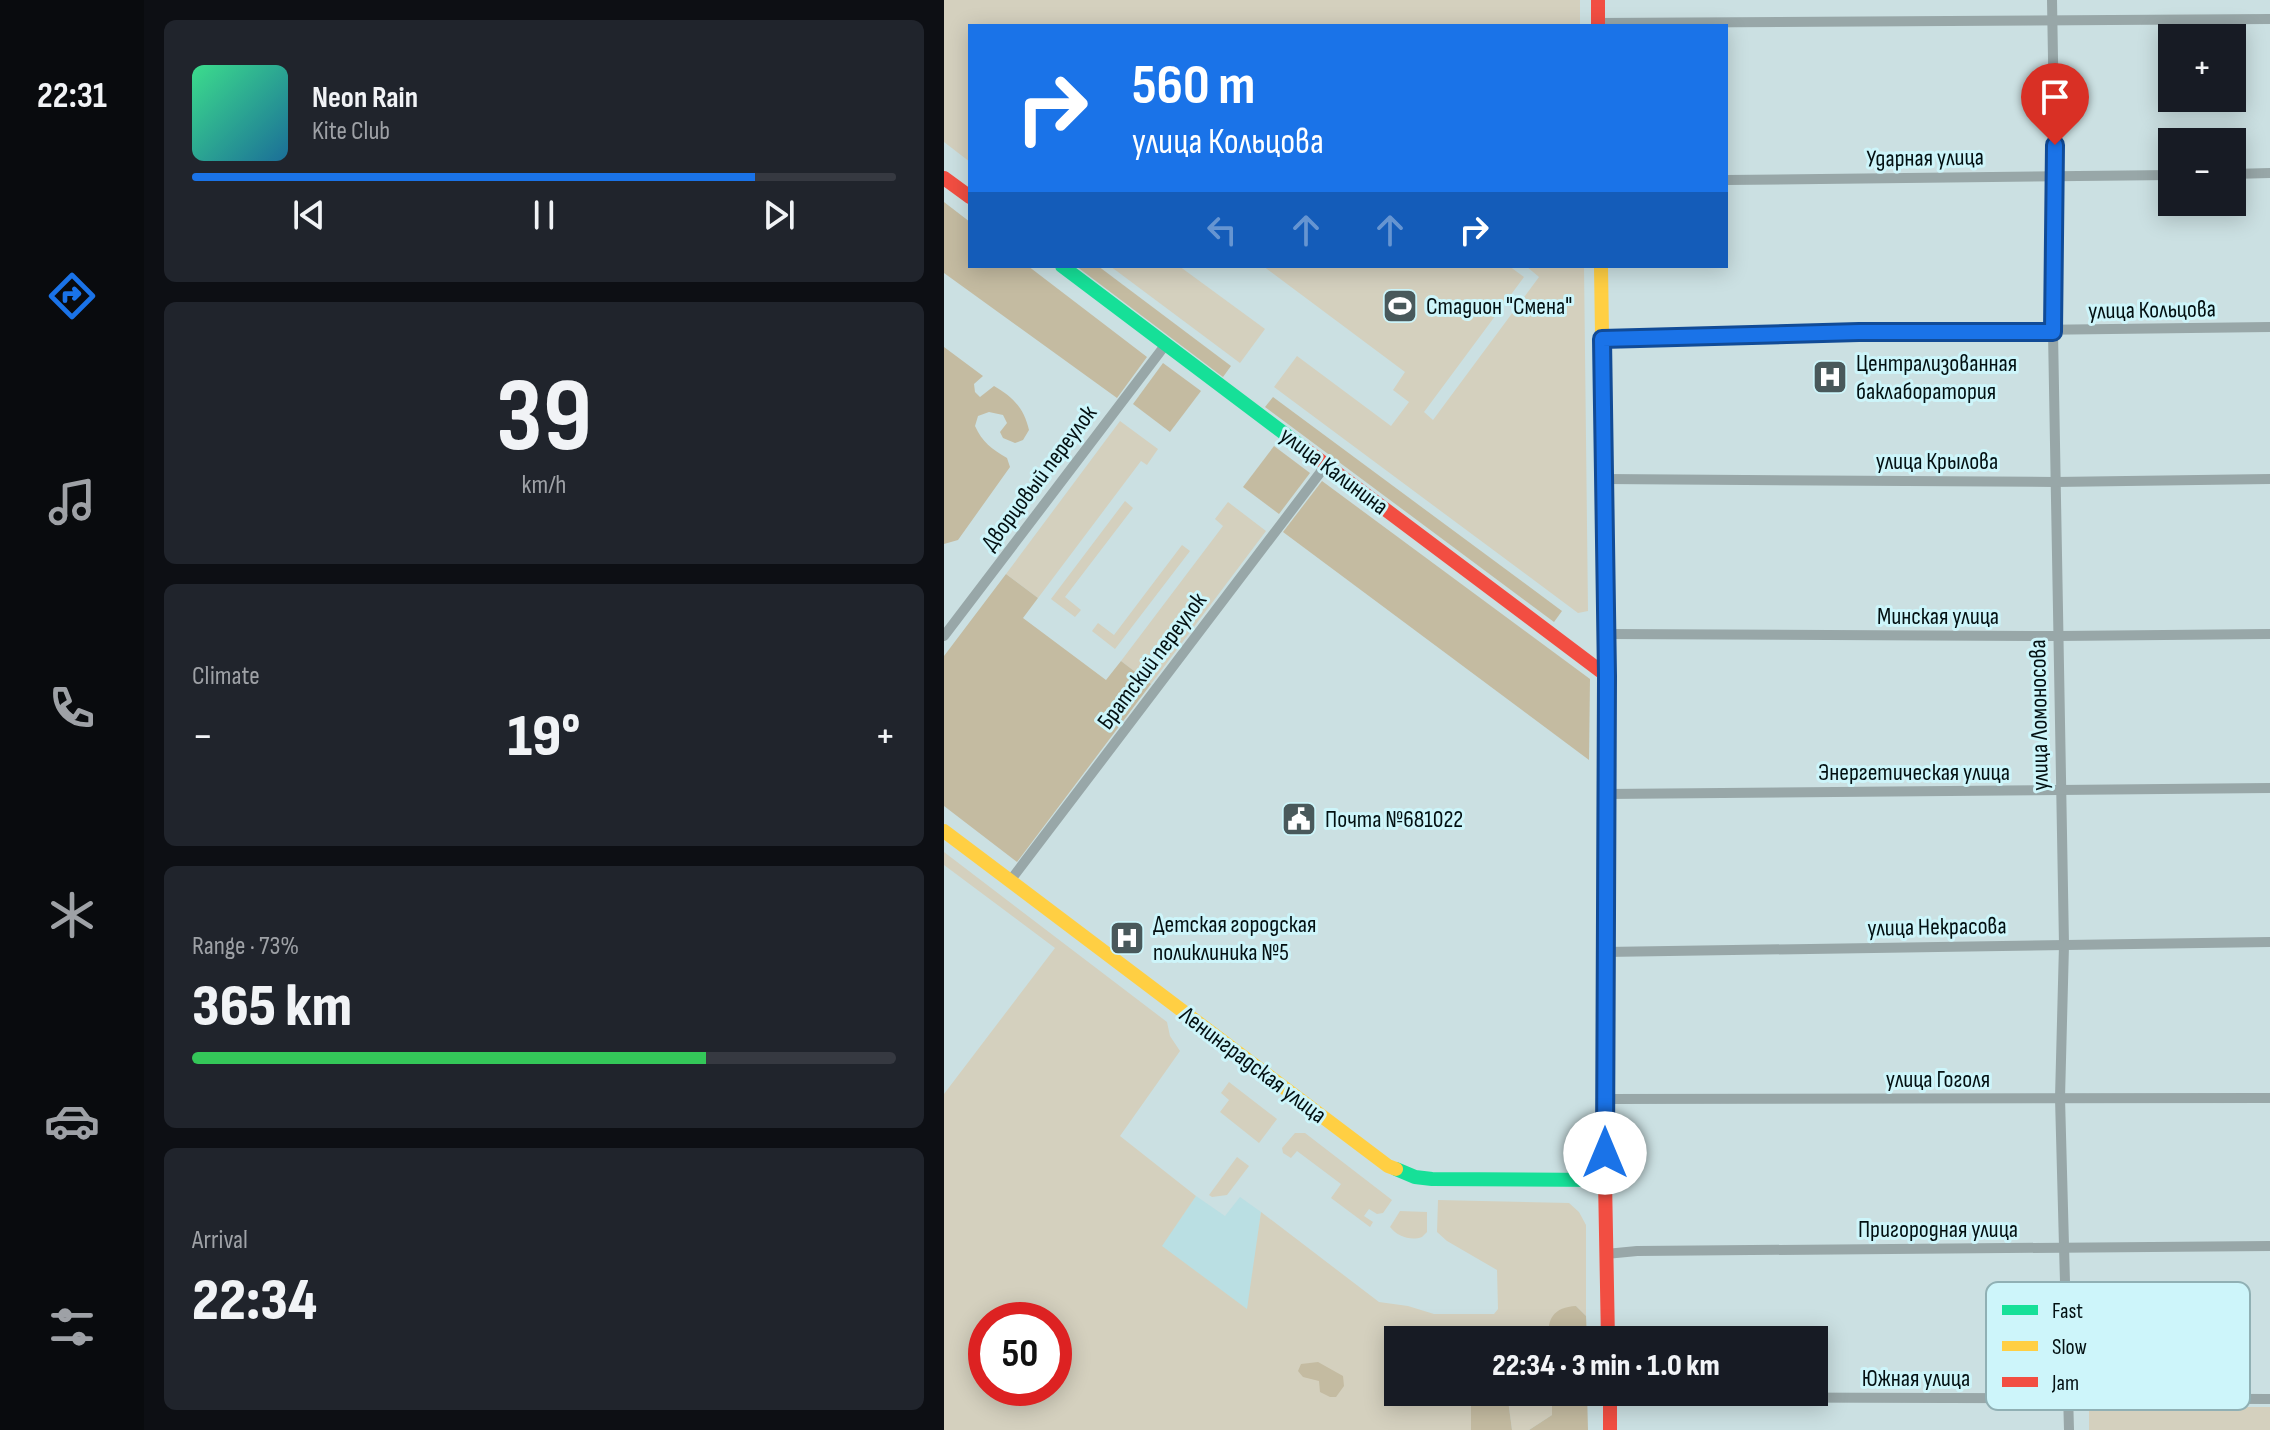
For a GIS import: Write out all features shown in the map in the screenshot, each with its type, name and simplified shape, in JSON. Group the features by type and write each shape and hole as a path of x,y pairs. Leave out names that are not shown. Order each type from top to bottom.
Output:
{"main road":[{"path":"1598,0 1598,24"},
{"path":"944,178 968,196"},
{"name":"улица Калинина","path":"1065,268 1607,676"},
{"path":"1601,268 1607,634 1605,1180 1608,1326"},
{"name":"Ленинградская улица","path":"944,831 1388,1166 1415,1177 1432,1179 1605,1180"},
{"path":"1610,1406 1610,1430"}],"street":[{"name":"улица Ломоносова","path":"2052,0 2055,176 2053,332 2064,945 2060,1098 2064,1282"},
{"path":"1712,24 2270,19"},
{"path":"2246,174 2270,173"},
{"name":"Ударная улица","path":"1728,180 2158,175"},
{"name":"улица Кольцова","path":"1602,339 2270,327"},
{"name":"Дворцовый переулок","path":"944,636 1166,344"},
{"name":"Братский переулок","path":"1010,881 1326,465"},
{"name":"улица Крылова","path":"1604,479 2055,482 2270,479"},
{"name":"Минская улица","path":"1607,634 2270,634"},
{"name":"Энергетическая улица","path":"1606,794 2270,788"},
{"name":"улица Некрасова","path":"1605,952 2270,942"},
{"name":"улица Гоголя","path":"1605,1099 2270,1098"},
{"name":"Пригородная улица","path":"1606,1254 1637,1251 2270,1246"},
{"name":"Южная улица","path":"1828,1396 1986,1398"}],"shaded area":[{"path":"944,0 1580,0 1580,24 968,24 968,160 944,142"},
{"path":"944,202 968,220 968,268 1031,268 1147,357 1117,398 944,273"},
{"path":"1079,268 1101,268 1231,366 1223,377"},
{"path":"1113,268 1182,268 1265,329 1240,363"},
{"path":"1266,268 1512,268 1524,277 1424,412 1433,420 1539,277 1528,268 1584,268 1588,611 1578,613 1274,387 1297,356 1391,426 1409,402 1393,390 1405,372"},
{"path":"944,347 983,376 974,384 975,392 980,397 994,386 1001,390 1021,409 1029,430 1023,440 1015,443 1003,438 1000,432 1007,423 1003,415 989,412 978,416 975,426 978,432 988,445 1007,458 1010,467 958,540 944,544"},
{"path":"1163,363 1201,391 1170,432 1133,404"},
{"path":"1273,397 1562,611 1554,622 1265,407"},
{"path":"1120,421 1158,449 1147,465 1141,461 1038,598 1006,574"},
{"path":"1274,446 1310,473 1279,514 1243,487"},
{"path":"1322,481 1590,679 1589,760 1283,532"},
{"path":"1125,501 1133,508 1065,597 1081,610 1075,617 1051,599"},
{"path":"1228,502 1266,531 1151,684 1121,661 1223,526 1215,519"},
{"path":"1182,545 1190,551 1115,649 1092,631 1098,623 1114,635"},
{"path":"1006,574 1038,598 1023,618 1106,680 1121,661 1151,684 1017,862 944,806 944,656"},
{"path":"944,852 1167,1022 1170,1036 1180,1051 1120,1136 1196,1196 1162,1246 1247,1309 1261,1212 1379,1302 1434,1314 1494,1314 1498,1309 1497,1270 1437,1232 1438,1200 1569,1203 1579,1212 1586,1225 1586,1316 1576,1306 1548,1326 1384,1326 1384,1406 1471,1406 1471,1430 944,1430 944,1094 1055,948 944,865"},
{"path":"1229,1082 1277,1119 1259,1143 1220,1112 1229,1100 1221,1093"},
{"path":"1295,1133 1305,1133 1392,1200 1383,1213 1377,1214 1369,1209 1364,1216 1373,1222 1370,1227 1331,1198 1341,1184 1297,1151 1291,1158 1283,1153 1282,1148"},
{"path":"1237,1157 1249,1166 1227,1195 1209,1195"},
{"path":"1196,1196 1225,1216 1240,1197 1261,1212 1248,1310 1161,1246"},
{"path":"1400,1211 1427,1212 1427,1232 1413,1239 1397,1233 1390,1227"},
{"path":"1576,1306 1586,1316 1586,1326 1549,1326 1557,1312"},
{"path":"1318,1362 1343,1376 1344,1386 1336,1397 1320,1392 1319,1381 1303,1377 1298,1371 1301,1364"},
{"path":"1471,1406 1509,1406 1512,1430 1471,1430"},
{"path":"1509,1406 1552,1406 1552,1415 1529,1430 1512,1430"},
{"path":"1552,1406 1587,1406 1588,1430 1529,1430 1552,1415"},
{"path":"2250,1407 2270,1407 2270,1430 2089,1430 2089,1410 2250,1410"}],"traffic: fast":[{"path":"1065,268 1305,449"},
{"path":"1396,1169 1415,1177 1432,1179 1605,1180"}],"traffic: slow":[{"path":"1601,268 1607,676 1606,951"},
{"path":"944,831 1396,1169"}],"traffic: jam":[{"path":"1598,0 1598,24"},
{"path":"944,178 968,196"},
{"path":"1305,449 1607,676"},
{"path":"1606,951 1608,1326"},
{"path":"1610,1406 1610,1430"}],"place":[{"name":"Стадион \"Смена\"","path":"1400,306"},
{"name":"Централизованная баклаборатория","path":"1830,377"},
{"name":"Почта №681022","path":"1299,819"},
{"name":"Детская городская поликлиника №5","path":"1127,938"}],"route":[{"path":"1605,1153 1607,676 1602,339 1859,332 2053,332 2055,145"}]}
